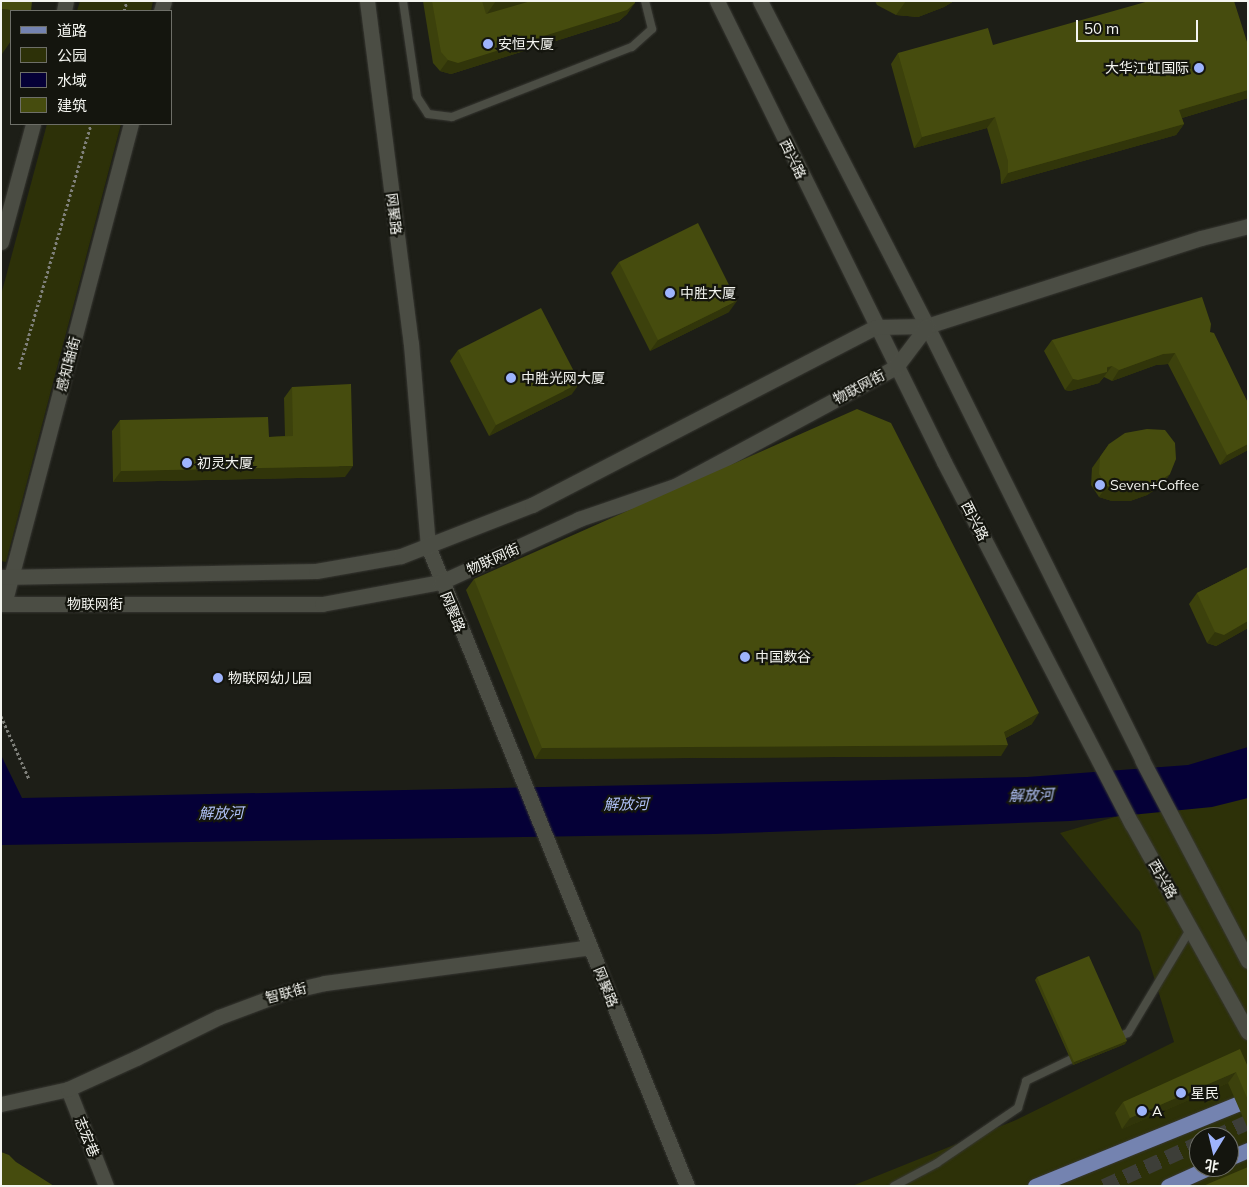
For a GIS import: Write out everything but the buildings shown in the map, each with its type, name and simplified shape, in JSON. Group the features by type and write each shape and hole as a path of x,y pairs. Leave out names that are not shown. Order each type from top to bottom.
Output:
{"main road":[{"path":"1035,1186 1239,1103 1248,1105"},
{"path":"1168,1186 1189,1176"}],"street":[{"name":"网聚路","path":"367,1 410,344 428,546 512,758 555,857 687,1186"},
{"name":"西兴路","path":"717,1 896,367 1132,824 1248,1032"},
{"path":"760,1 927,326 1142,760 1248,961"},
{"path":"1,242 33,125"},
{"name":"感知轴街","path":"3,604 6,576 131,125"},
{"name":"物联网街","path":"6,576 316,570 401,556 532,505 876,326 927,326 1201,238 1248,226"},
{"name":"物联网街","path":"3,604 322,604 441,582 579,520 676,486 896,367 927,326"},
{"name":"智联街","path":"1,1104 68,1089 219,1017 286,992 325,983 590,948"},
{"name":"志宏巷","path":"68,1089 106,1186"}],"lane":[{"path":"403,1 417,96 428,114 452,117 632,47 652,29 645,1"},
{"path":"1110,1041 1128,1033 1191,928"},
{"path":"894,1186 937,1163 1018,1108 1026,1081 1085,1053"}],"path":[{"path":"19,369 91,125"},
{"path":"1,716 29,779"}],"green space":[{"path":"80,1 153,1 151,10 77,10"},
{"path":"47,125 121,125 6,562 1,561 1,295"},
{"path":"1248,778 1248,1186 852,1186 1016,1120 1174,1042 1140,932 1060,833"}],"water":[{"name":"解放河","path":"1248,747 1248,798 1212,807 1070,821 714,834 1,845 1,755 22,798 1027,777 1188,765"}],"tunnel":[{"path":"1237,1127 1248,1122"},
{"path":"1104,1186 1189,1148"}],"place":[{"name":"安恒大厦","path":"488,44"},
{"name":"大华江虹国际","path":"1199,68"},
{"name":"中胜大厦","path":"670,293"},
{"name":"中胜光网大厦","path":"511,378"},
{"name":"初灵大厦","path":"187,463"},
{"name":"Seven+Coffee","path":"1100,485"},
{"name":"中国数谷","path":"745,657"},
{"name":"物联网幼儿园","path":"218,678"},
{"name":"星民","path":"1181,1093"},
{"name":"A","path":"1142,1111"}]}
